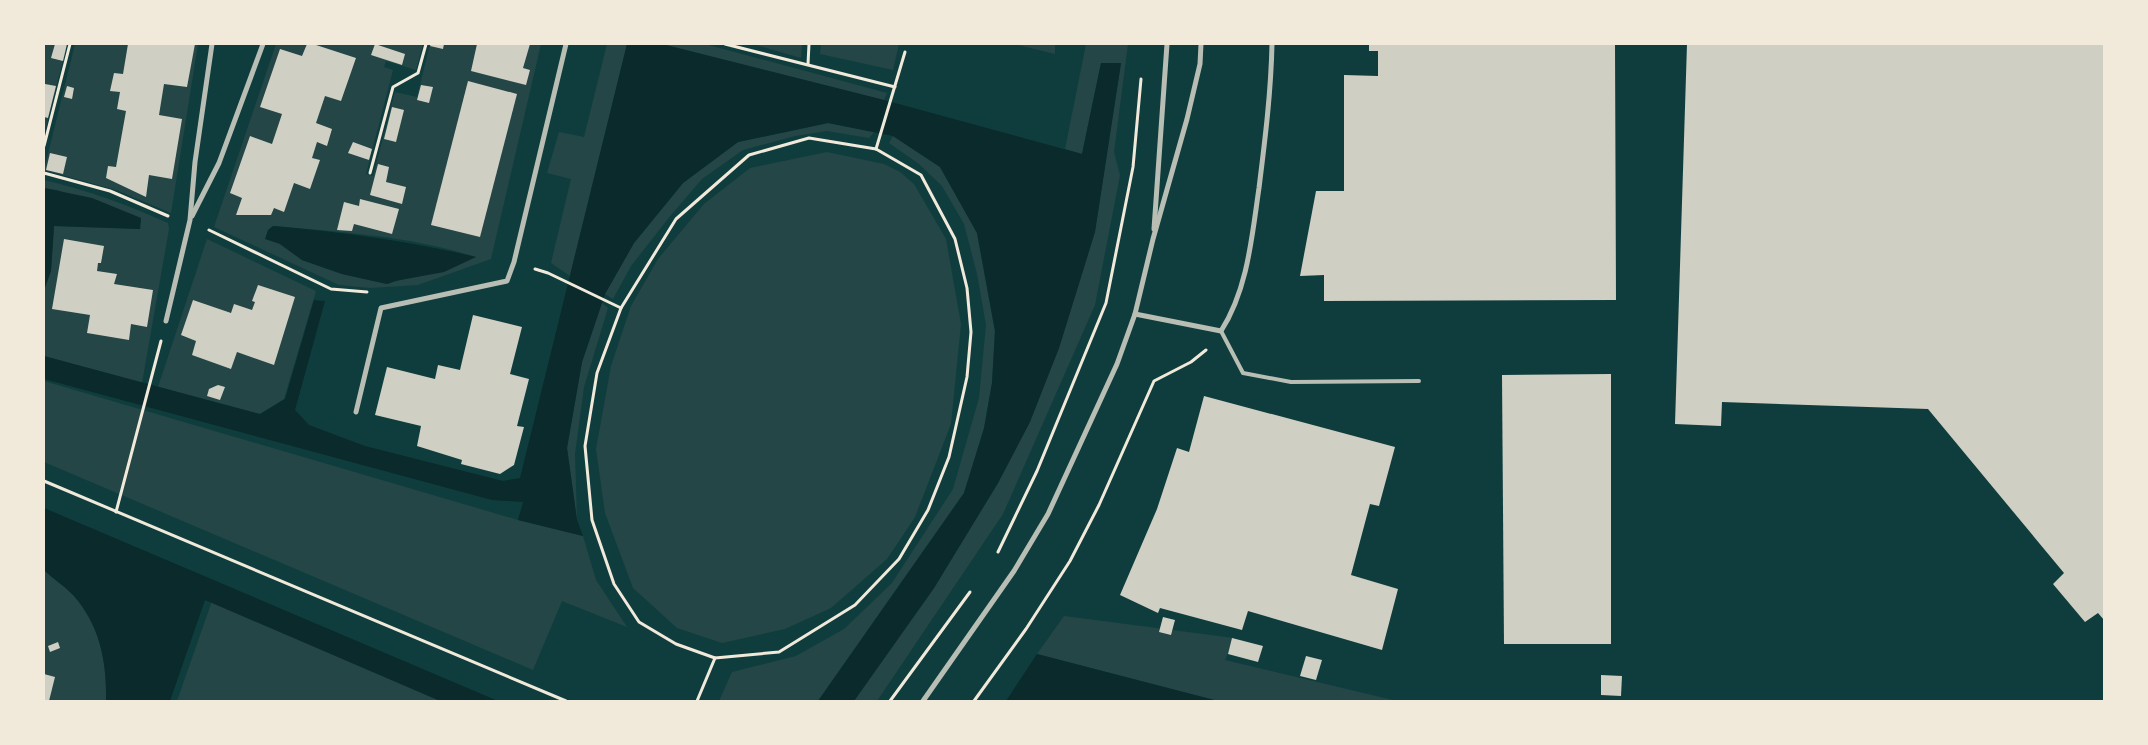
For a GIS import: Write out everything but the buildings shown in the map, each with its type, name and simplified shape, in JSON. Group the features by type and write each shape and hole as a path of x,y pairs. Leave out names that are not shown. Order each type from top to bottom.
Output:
{"street":[{"path":"166,321 190,220 195,162 212,44"},
{"path":"190,220 219,163 263,44"},
{"path":"356,412 381,308 507,281 514,262 566,44"},
{"path":"1153,239 1167,44"},
{"path":"923,701 1014,571 1048,514 1117,364 1136,314 1153,239 1187,120 1200,64 1201,44"},
{"path":"1136,314 1221,331 1228,321 1242,282 1251,243 1267,126 1272,44"}],"lane":[{"path":"1221,331 1243,373 1291,382 1419,381"}],"path":[{"path":"44,146 70,44"},
{"path":"370,173 393,87 418,73 426,44"},
{"path":"725,44 895,87"},
{"path":"808,64 809,44"},
{"path":"876,150 905,52"},
{"path":"994,559 1037,470 1106,304 1133,167 1142,72"},
{"path":"809,138 876,150 920,175 955,238 967,288 970,332 967,377 949,457 928,510 900,559 855,605 779,652 715,658 676,644 639,622 614,584 592,520 584,446 596,373 621,308 676,219 749,155 809,138"},
{"path":"44,173 110,191 174,219 190,220 330,289 368,292 381,308"},
{"path":"548,273 621,308"},
{"path":"116,512 166,321"},
{"path":"974,701 1026,629 1070,561 1099,506 1154,381 1191,362 1209,348 1221,331"},
{"path":"44,480 566,701"},
{"path":"890,701 971,590"},
{"path":"697,701 715,658"}],"shaded area":[{"path":"44,44 67,44 44,135"},
{"path":"75,44 198,44 171,213 116,190 44,170"},
{"path":"276,44 423,44 416,70 386,61 384,67 393,70 366,174 373,176 395,92 417,97 430,44 541,44 491,259 418,285 370,288 339,285 214,227","holes":["273,226 401,240 426,244 476,257 387,284 342,274 302,260 280,244"]},
{"path":"607,44 627,44 570,276 551,263 571,179 547,173 559,132 584,137"},
{"path":"627,44 662,44 884,100 1082,154 1101,63 1121,63 1095,232 1059,348 1030,422 998,483 934,588 854,701 818,701 964,493 984,428 992,383 995,331 977,233 940,167 893,136 828,123 738,142 683,183 634,243 605,294 582,362 567,448 577,520 583,536 518,520 523,502 492,500 44,379 44,356 260,414 285,399 314,300 325,301 295,410 309,425 365,446 503,481 520,478"},
{"path":"662,44 705,44 887,93 884,100"},
{"path":"753,44 802,44 801,58"},
{"path":"821,44 899,44 893,70 820,54"},
{"path":"1014,44 1055,44 1055,54"},
{"path":"1086,44 1128,44 1114,152 1120,175 1095,305 1003,514 877,701 854,701 934,588 998,483 1028,424 1059,348 1095,231 1121,63 1101,63 1082,154 1065,149"},
{"path":"828,123 874,132 869,138 827,131 795,136 743,150 702,179 631,266 613,299 605,294 634,243 683,183 738,142"},
{"path":"893,136 940,167 977,233 995,331 992,383 984,429 964,493 818,701 719,701 732,672 796,656 844,629 892,583 953,489 979,398 986,325 977,274 964,224 942,186 919,164 889,143"},
{"path":"827,152 884,164 900,172 914,184 946,239 961,324 951,424 915,517 887,559 831,608 785,629 722,643 677,628 633,588 605,513 596,449 611,366 631,306 658,259 704,204 750,168"},
{"path":"44,180 107,198 168,223 169,229 142,383 44,356 44,290 51,271 54,226 140,229 141,218 57,190 44,188"},
{"path":"44,188 92,198 141,218 140,229 54,226 51,271 44,290"},
{"path":"273,226 375,238 426,246 476,257 444,272 387,284 342,274 302,260 280,244 265,239 268,230"},
{"path":"207,239 316,291 284,399 260,414 158,387"},
{"path":"602,303 608,308 584,387 575,454 577,520 567,448 582,362"},
{"path":"44,381 518,520 583,536 596,580 627,627 562,601 533,670 44,462"},
{"path":"44,508 498,701 440,701 205,600 170,701 106,701 105,672 96,632 74,596 44,570"},
{"path":"44,570 74,596 96,632 105,672 106,701 44,701"},
{"path":"212,601 443,701 177,701"},
{"path":"1064,616 1234,638 1225,660 1397,701 1218,701 1037,654"},
{"path":"1037,654 1218,701 1006,701"}]}
